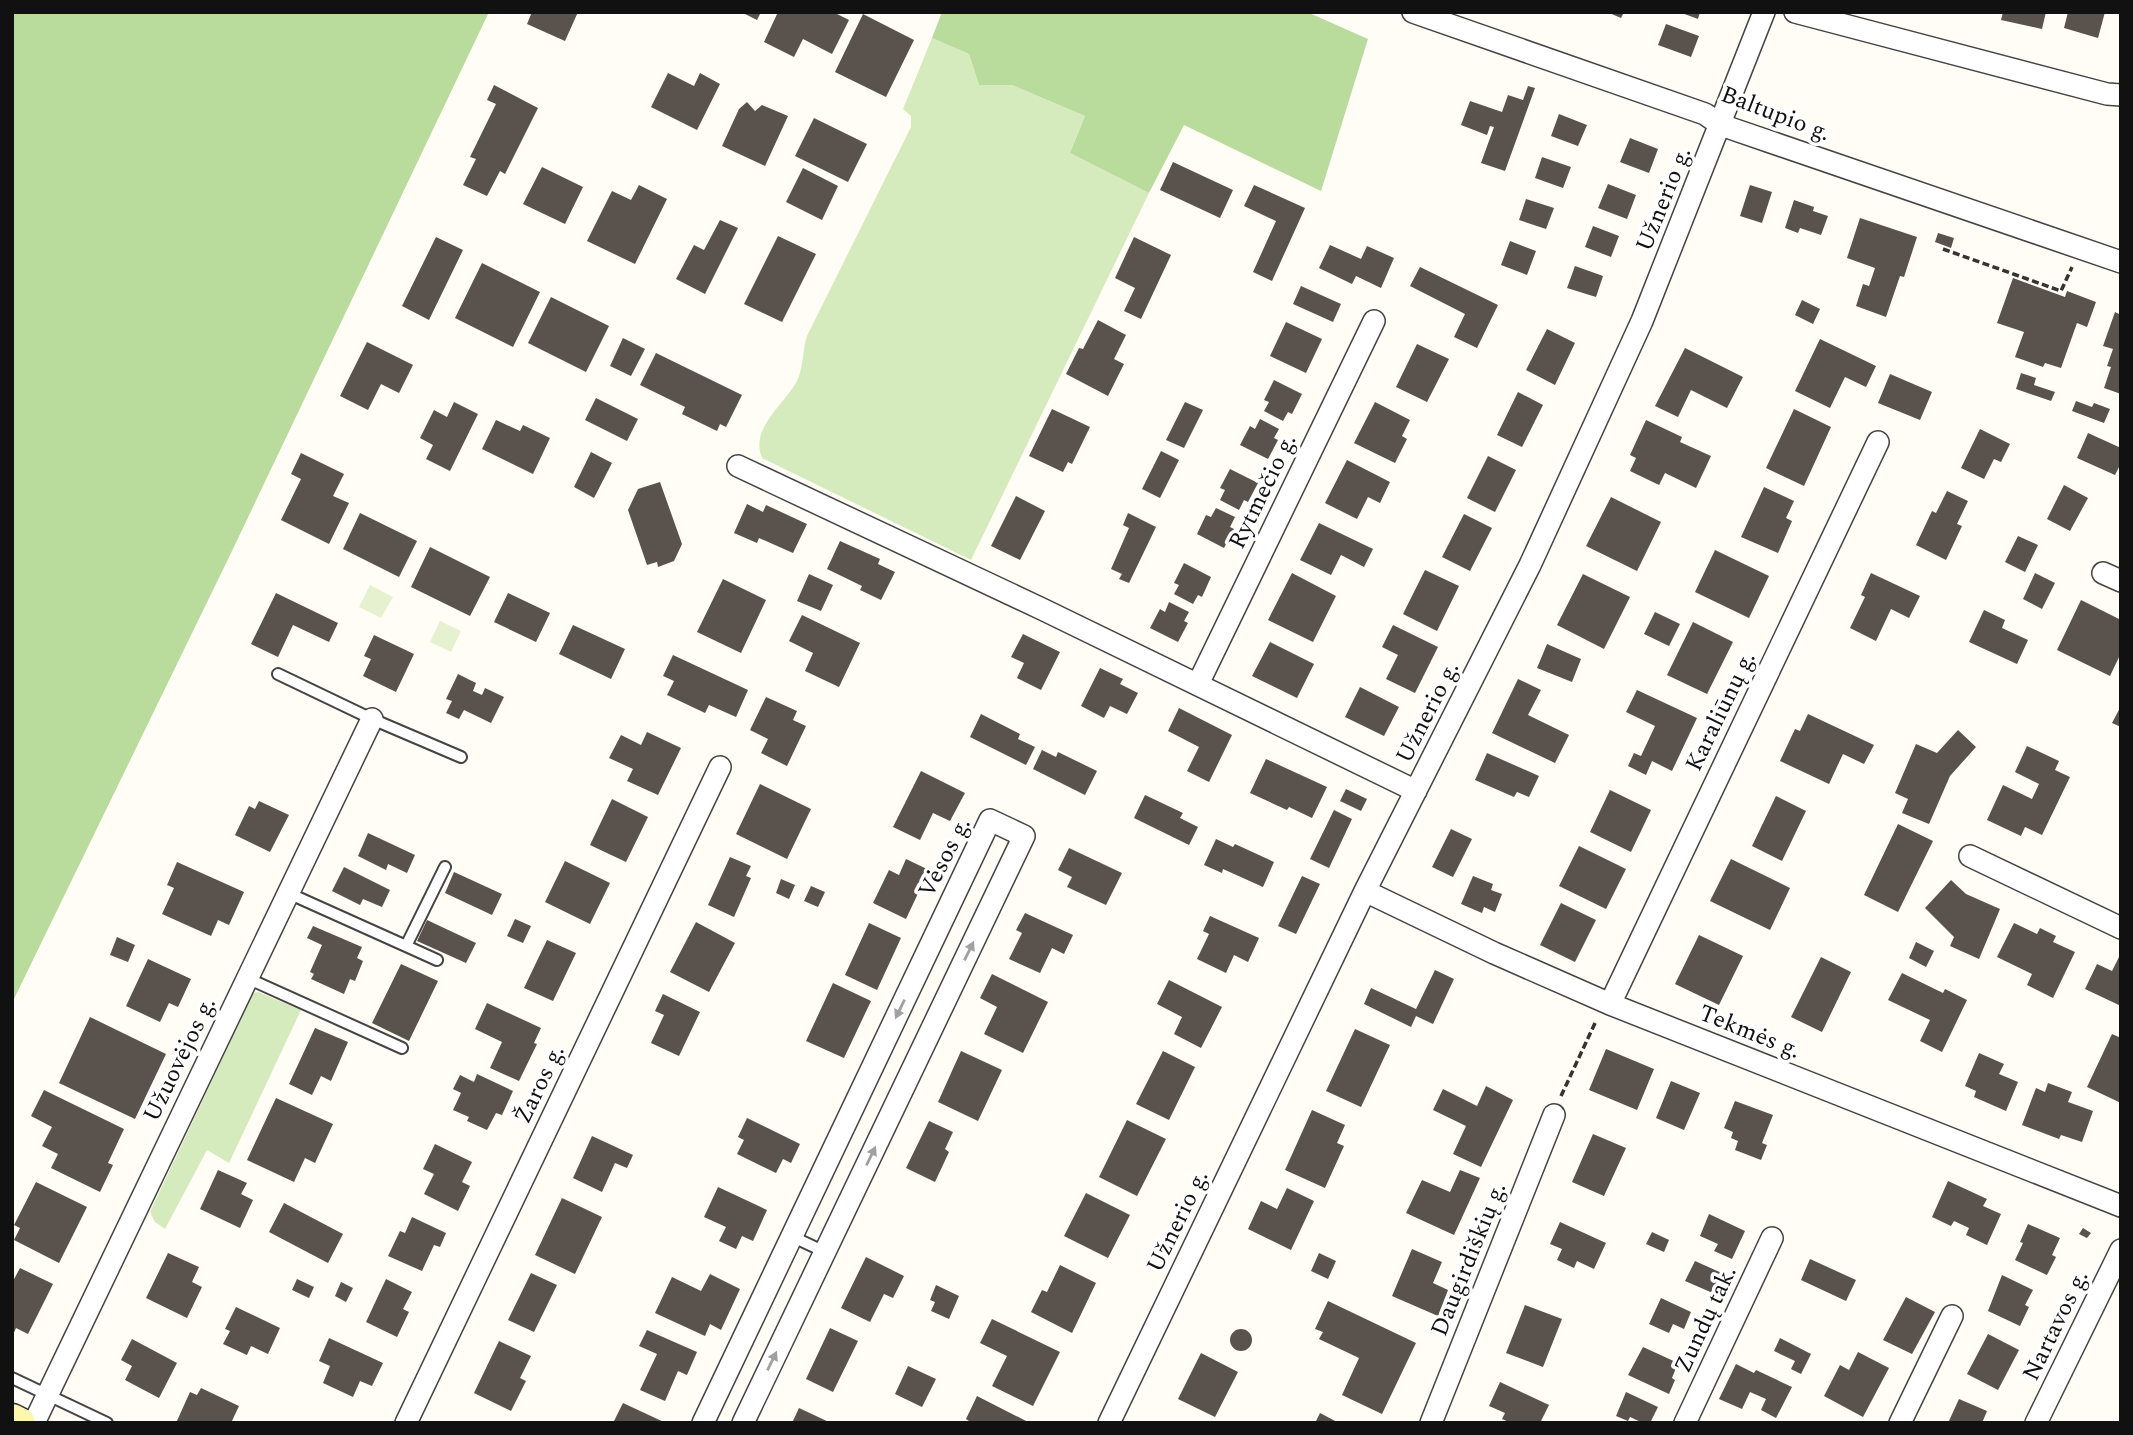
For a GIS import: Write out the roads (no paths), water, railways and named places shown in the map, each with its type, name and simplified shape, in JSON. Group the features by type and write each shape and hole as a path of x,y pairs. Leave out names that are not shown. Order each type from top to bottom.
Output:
{"main road":[{"path":"12,1419 20,1423"}],"street":[{"name":"Baltupio g.","path":"1413,12 1705,114 1721,125 2121,262"},
{"name":"Užnerio g.","path":"1109,1423 1365,891 1530,565 1636,334 1764,12"},
{"path":"1795,12 2094,91 2121,95"},
{"name":"Rytmečio g.","path":"1198,684 1374,321"},
{"name":"Karaliūnų g.","path":"1607,1003 1878,442"},
{"path":"738,466 1198,684 1416,791"},
{"name":"Užuovėjos g.","path":"34,1423 372,719"},
{"name":"Žaros g.","path":"406,1423 720,767"},
{"name":"Vėsos g.","path":"703,1423 990,820 1024,836 743,1423"},
{"path":"1970,856 2121,928"},
{"name":"Tekmės g.","path":"1365,891 1607,1003 2121,1206"},
{"name":"Daugirdiškių g.","path":"1431,1423 1554,1115"},
{"name":"Zundų tak.","path":"1685,1423 1772,1238"},
{"name":"Nartavos g.","path":"2036,1423 2121,1250"},
{"path":"1900,1423 1952,1315"}],"lane":[{"path":"278,674 372,719 461,757"},
{"path":"407,946 445,867"},
{"path":"288,893 437,960"},
{"path":"247,978 402,1048"},
{"path":"791,1236 825,1252"},
{"path":"12,1378 107,1423"}]}
